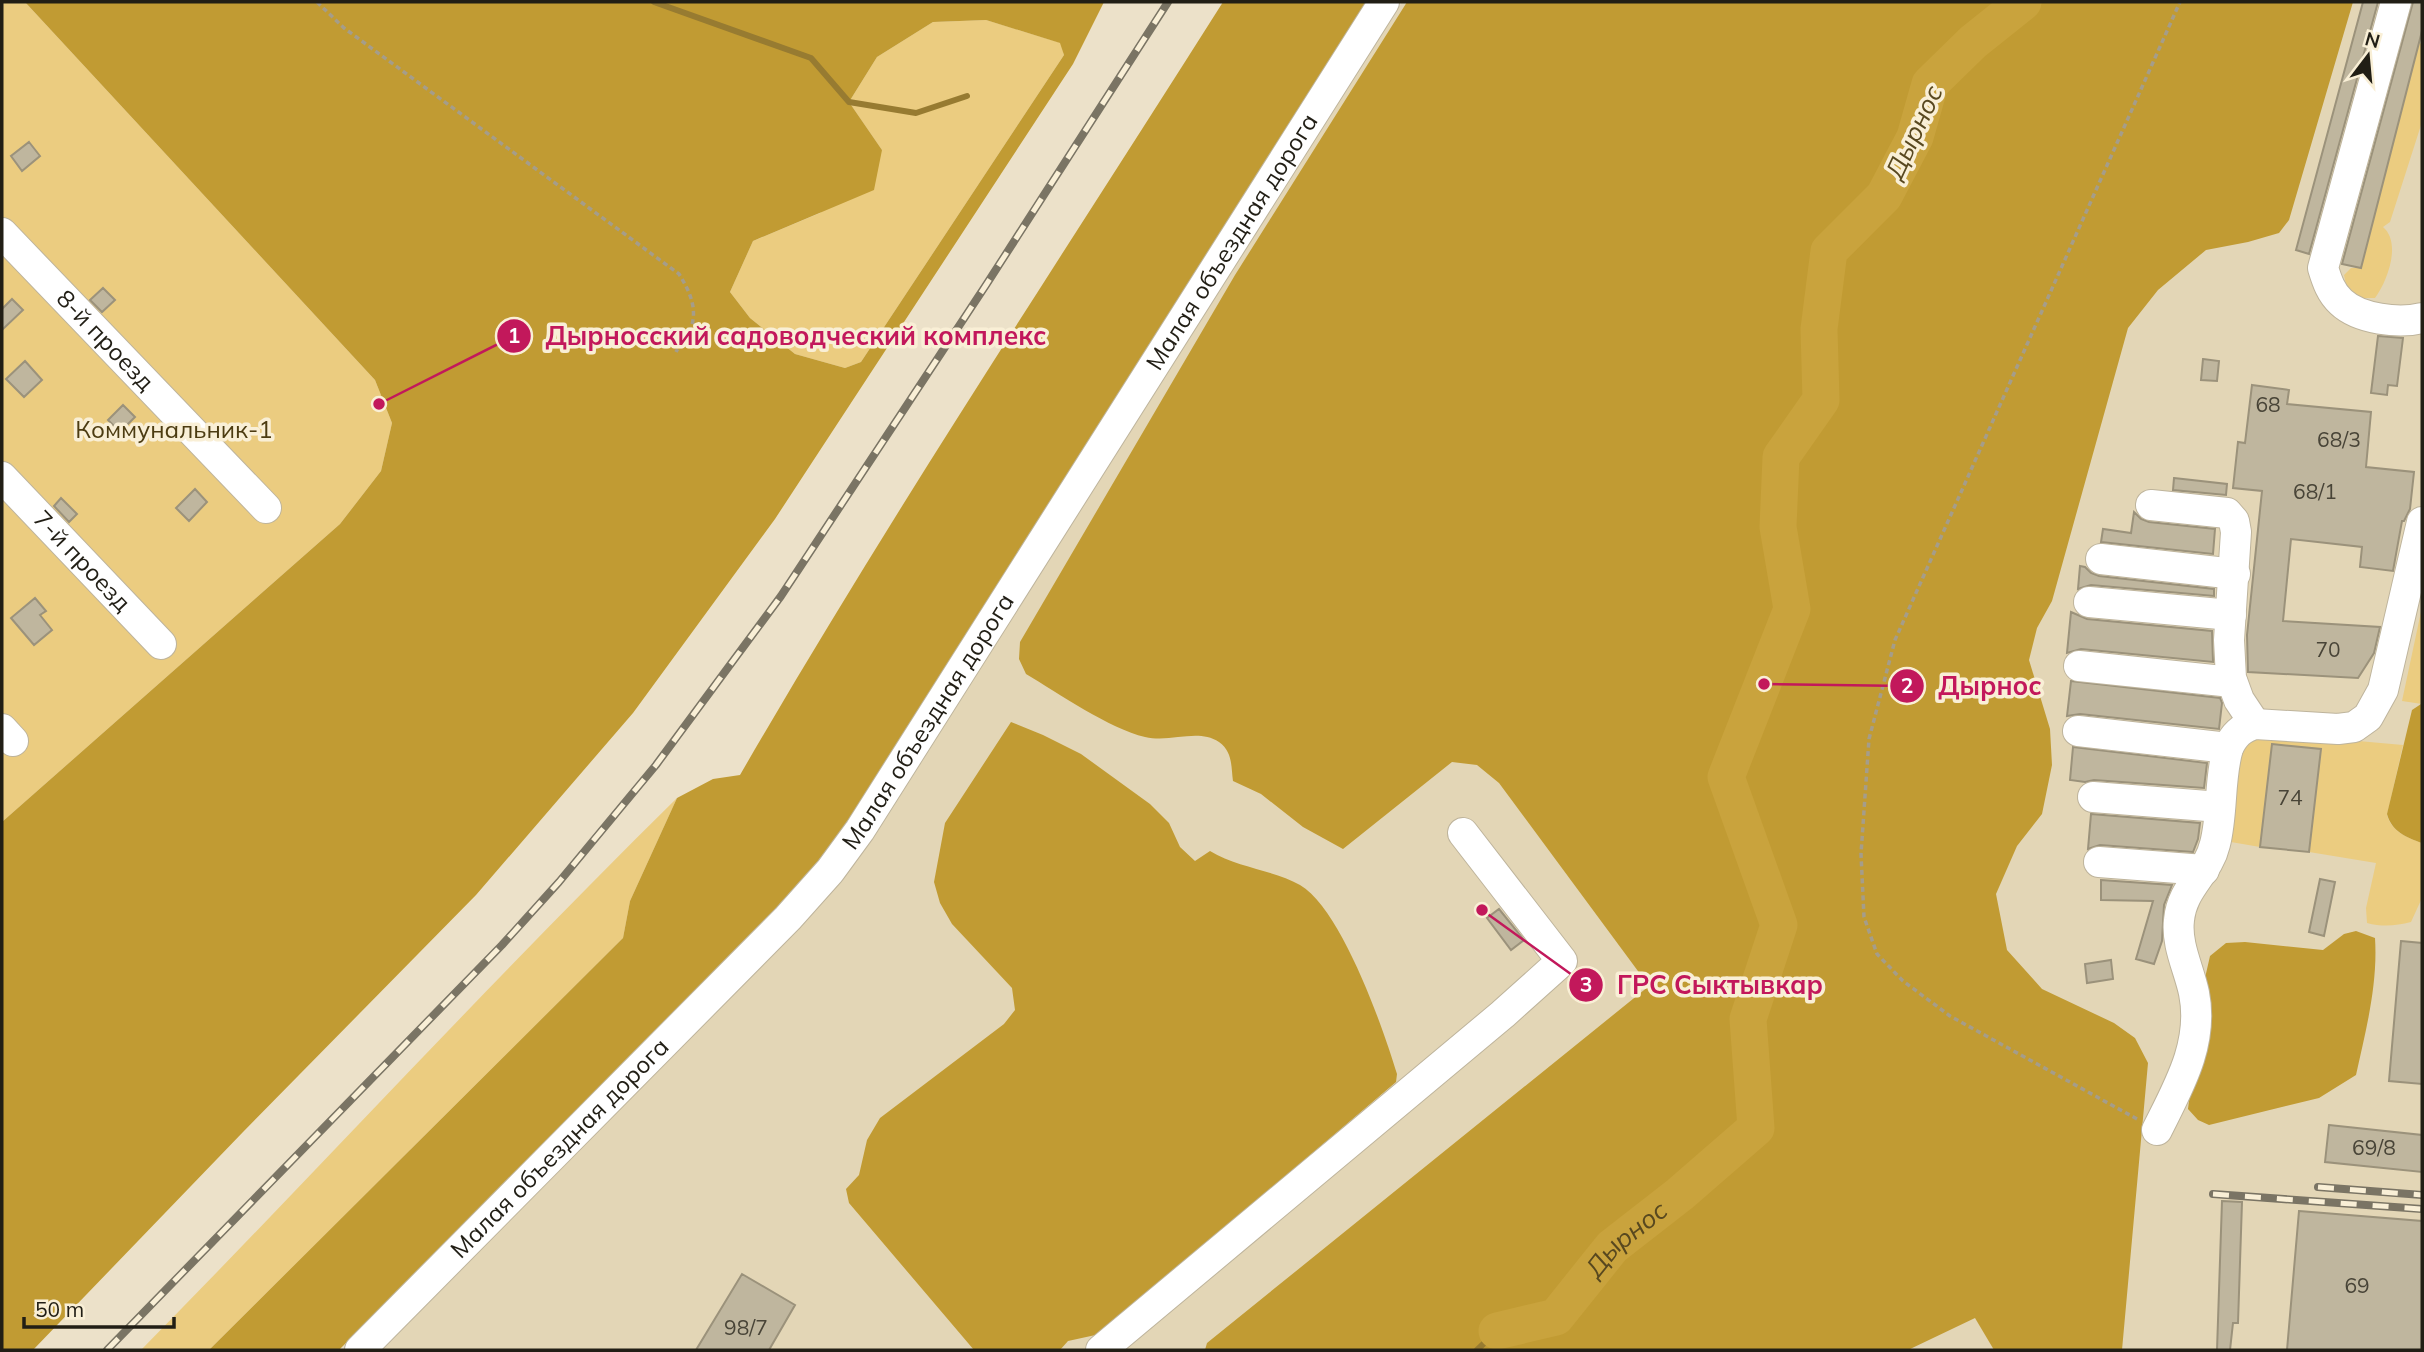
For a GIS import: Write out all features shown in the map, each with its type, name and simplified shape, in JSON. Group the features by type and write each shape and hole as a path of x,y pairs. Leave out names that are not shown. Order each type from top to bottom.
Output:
{"street":[{"name":"Малая объездная дорога","path":"360,1350 788,918 830,871 860,830 1384,2"},
{"path":"2396,2 2323,268 2329,287 2342,303 2356,312 2412,321 2422,318"},
{"name":"8-й проезд","path":"2,233 266,508"},
{"name":"7-й проезд","path":"2,477 161,644"},
{"path":"2151,505 2227,513 2234,521 2235,574 2229,640 2232,682 2239,700 2255,724"},
{"path":"2157,1130 2187,1069 2196,1032 2194,996 2179,940 2179,920 2184,897 2204,870 2215,844 2228,748 2233,737 2243,728 2255,724 2338,729 2354,727 2368,717 2383,690 2422,522"},
{"path":"2101,559 2235,574"},
{"path":"2089,602 2231,615"},
{"path":"2079,666 2232,682"},
{"path":"2078,732 2228,748"},
{"path":"2093,797 2220,807"},
{"path":"1101,1350 1503,1014 1562,961 1463,833"},
{"path":"2099,862 2204,870"}],"path":[{"path":"317,2 344,29 679,274 691,294 692,315 691,327 676,352"},
{"path":"2157,1130 1951,1016 1903,981 1877,954 1864,916 1861,854 1869,738 1895,640 2180,2"}],"shaded area":[{"path":"25,2 1104,2 1073,64 775,519 633,713 476,895 33,1350 2,1350 2,822 340,524 381,471 392,423 375,380","holes":["986,20 1060,43 1064,55 861,362 845,368 795,354 750,318 730,292 753,241 874,190 882,150 849,102 877,57 933,22"]},
{"path":"1223,2 1371,2 848,822 777,907 339,1350 209,1350 623,938 630,901 677,798 713,779 740,775 917,482"},
{"path":"1402,2 2422,2 2422,1350 381,1350 799,928 842,880 873,839"},
{"path":"1407,2 2353,2 2289,220 2279,233 2206,250 2158,290 2128,328 2052,601 2037,628 2029,660 2050,729 2052,765 2042,814 2017,846 1996,894 2007,950 2042,989 2114,1023 2135,1038 2148,1063 2122,1350 1994,1350 1975,1318 1908,1350 1205,1350 1207,1343 1649,986 1499,783 1477,765 1452,762 1343,849 1303,827 1261,794 1233,781 1229,755 1219,742 1202,736 1155,738 1131,733 1084,710 1026,674 1019,659 1020,642 1235,275"},
{"path":"2422,704 2422,843 2396,830 2387,814 2412,710"},
{"path":"1011,722 1081,754 1150,804 1169,823 1180,847 1195,861 1210,851 1290,880 1316,898 1331,919 1359,972 1397,1074 1396,1082 1100,1334 1068,1341 1060,1350 974,1350 849,1203 846,1189 859,1175 867,1140 880,1118 1004,1024 1015,1010 1012,988 952,924 940,903 934,882 945,823"},
{"path":"2356,931 2375,938 2375,972 2356,1075 2319,1098 2209,1125 2198,1120 2188,1109 2210,956 2226,943 2245,942 2323,950 2344,934"}],"green space":[{"name":"Коммунальник-1","path":"2,2 25,2 375,380 392,423 381,471 340,524 2,822"},
{"path":"986,20 1061,43 1064,55 861,362 845,368 795,354 750,318 730,292 753,241 820,213 882,150 849,102 877,57 933,22"},
{"path":"2419,43 2422,44 2422,122 2390,222 2383,227 2389,234 2391,262 2375,298 2358,298 2348,294 2344,275 2351,268 2361,268"},
{"path":"2422,607 2422,704 2402,701"},
{"path":"2258,732 2403,745 2387,815 2396,830 2422,843 2422,898 2411,922 2389,925 2367,923 2366,908 2376,863 2309,852 2320,749 2272,744 2260,847 2225,841 2238,748"},
{"path":"677,798 630,901 623,938 209,1350 141,1350 541,934"}],"building":[{"path":"2363,2 2378,2 2309,254 2296,250"},
{"path":"2413,2 2422,2 2422,31 2361,268 2342,264"},
{"path":"29,142 40,156 22,171 11,156"},
{"path":"103,288 115,300 102,312 90,300"},
{"path":"12,299 23,310 2,330 2,309"},
{"path":"2378,336 2403,338 2397,386 2388,385 2387,395 2371,393"},
{"path":"2203,359 2219,361 2217,381 2201,380"},
{"path":"25,361 42,380 24,397 6,379"},
{"path":"2252,385 2289,390 2287,404 2371,412 2366,467 2414,472 2410,509 2402,521 2393,571 2360,567 2362,547 2291,539 2283,621 2380,627 2374,653 2358,678 2248,672 2247,635 2262,491 2233,488 2238,442 2245,443"},
{"path":"123,405 135,417 120,432 108,420"},
{"path":"2174,478 2227,484 2226,495 2173,490"},
{"path":"195,489 207,502 189,521 176,508"},
{"path":"61,498 77,514 69,522 54,506"},
{"path":"2134,512 2149,522 2215,529 2213,554 2101,542 2103,529 2131,533"},
{"path":"2080,566 2099,576 2214,589 2214,596 2091,585 2078,589"},
{"path":"35,598 46,611 40,615 52,630 34,645 11,618"},
{"path":"2071,612 2087,619 2212,631 2213,662 2081,649 2067,653"},
{"path":"2071,681 2220,698 2222,703 2219,729 2080,714 2067,716"},
{"path":"2272,744 2321,749 2309,852 2260,847"},
{"path":"2073,747 2207,763 2204,788 2070,780"},
{"path":"2091,814 2200,823 2198,839 2193,852 2100,845 2088,849"},
{"path":"2320,879 2335,882 2324,936 2309,932"},
{"path":"2101,880 2172,885 2164,905 2162,941 2154,964 2136,959 2153,901 2101,900"},
{"path":"1499,909 1524,940 1511,950 1487,918"},
{"path":"2401,941 2422,943 2422,1084 2389,1081"},
{"path":"2111,960 2113,979 2087,983 2085,964"},
{"path":"2329,1125 2422,1135 2422,1172 2325,1162"},
{"path":"2222,1201 2242,1202 2238,1323 2233,1323 2230,1350 2217,1350"},
{"path":"2299,1211 2422,1221 2422,1350 2287,1350"},
{"path":"742,1274 795,1305 769,1350 696,1350"}],"waterway":[{"path":"654,2 811,58 849,102 916,113 967,96"},
{"name":"Дырнос","path":"1497,1331 1556,1317 1612,1247 1680,1194 1756,1128 1748,1019 1779,925 1726,777 1792,609 1778,527 1781,457 1821,400 1819,329 1829,251 1884,196 1915,137 1930,84 1973,42 2023,2"},
{"name":"Дырнос","path":"1477,1350 1497,1331"}],"railway":[{"path":"107,1350 502,945 559,882 656,765 781,596 1168,2"},
{"path":"2318,1187 2422,1195"},
{"path":"2213,1194 2422,1209"}],"place":[{"name":"Дырносский садоводческий комплекс","path":"379,404"},
{"name":"Дырнос","path":"1764,684"},
{"name":"ГРС Сыктывкар","path":"1482,910"}]}
